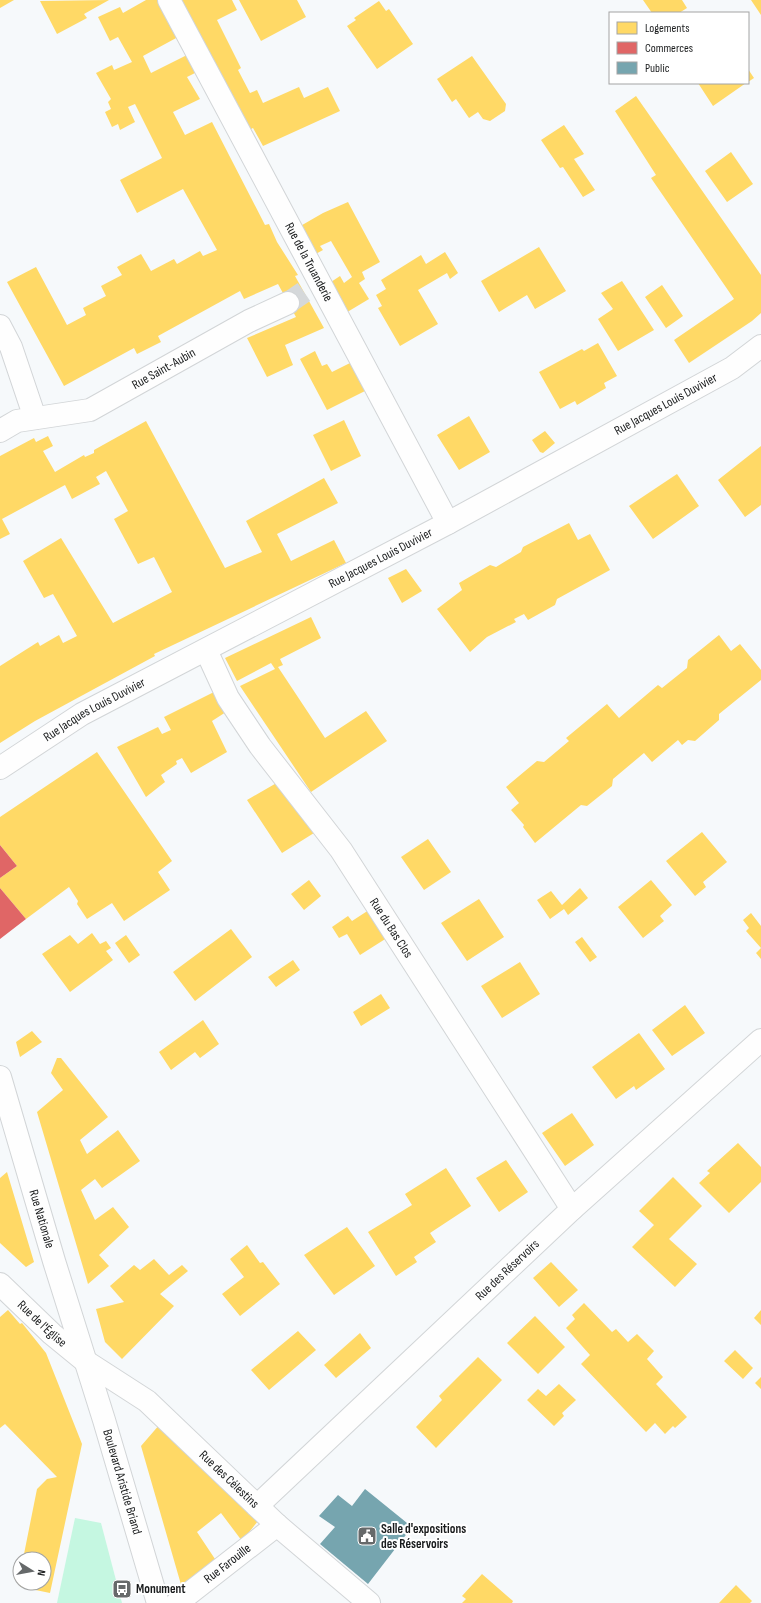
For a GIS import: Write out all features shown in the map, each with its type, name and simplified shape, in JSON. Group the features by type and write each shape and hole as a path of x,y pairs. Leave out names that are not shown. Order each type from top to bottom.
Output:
{"street":[{"name":"Rue de la Truanderie","path":"170,0 303,292 448,523"},
{"name":"Rue Saint-Aubin","path":"0,431 16,421 90,410 303,292"},
{"path":"0,326 11,347 35,418"},
{"name":"Rue Jacques Louis Duvivier","path":"0,768 82,714 448,523 732,368 761,346"},
{"name":"Rue du Bas Clos","path":"206,650 228,698 260,746 341,850 572,1209"},
{"name":"Rue des Réservoirs","path":"257,1506 572,1209 761,1040"},
{"name":"Rue Nationale","path":"0,1077 54,1261 86,1361"},
{"name":"Rue de l'Église","path":"0,1284 52,1334 86,1361"},
{"name":"Rue des Célestins","path":"86,1361 147,1401 277,1525 369,1603"},
{"name":"Boulevard Aristide Briand","path":"86,1361 158,1603"},
{"name":"Rue Farouille","path":"177,1603 277,1525"}],"green space":[{"path":"75,1518 101,1523 122,1603 57,1603"}],"building: Logements":[{"path":"0,0 14,0 0,8"},
{"path":"109,0 84,14 87,18 57,34 40,1"},
{"path":"146,0 159,0 178,37 143,56 151,73 187,55 197,72 187,77 200,99 173,112 185,135 212,122 265,225 269,224 277,242 298,275 295,276 324,328 285,345 293,365 267,377 247,338 296,317 278,284 244,299 240,291 158,336 161,342 137,354 134,348 64,386 7,282 36,267 67,325 86,315 83,308 106,296 101,286 122,275 117,267 141,254 151,271 174,259 177,264 200,251 203,256 217,250 183,189 137,213 120,180 162,158 135,104 128,107 135,122 120,130 118,124 112,127 105,112 111,109 108,102 111,99 96,73 112,65 114,70 132,62 118,37 110,41 98,17 120,7 123,13"},
{"path":"180,0 232,0 237,10 217,20 241,68 238,70 250,93 257,90 263,103 299,87 304,98 328,87 340,111 263,146 253,128 247,131"},
{"path":"239,0 297,0 306,17 261,41"},
{"path":"643,0 682,0 687,8 681,12 651,12"},
{"path":"751,0 761,0 761,15"},
{"path":"379,1 386,11 389,9 413,44 377,69 347,26 356,20 354,18"},
{"path":"472,56 506,104 505,111 490,121 483,119 478,112 469,118 456,99 452,102 437,79"},
{"path":"749,70 754,78 749,81"},
{"path":"699,84 745,84 713,106"},
{"path":"636,96 761,275 761,313 752,321 689,363 674,340 734,299 651,178 656,175 615,111"},
{"path":"564,125 584,154 574,159 595,190 583,197 563,167 560,168 541,140"},
{"path":"731,152 753,184 727,202 705,171"},
{"path":"348,202 380,262 362,272 365,279 359,283 369,299 344,314 328,284 340,276 344,283 352,277 331,241 320,246 323,250 312,256 297,228 323,213"},
{"path":"539,247 566,291 535,309 527,295 499,312 481,281"},
{"path":"445,252 458,273 450,279 447,273 418,290 438,324 400,346 378,308 382,306 376,295 386,289 381,280 421,255 426,264"},
{"path":"622,281 654,330 618,351 598,319 613,309 601,293"},
{"path":"662,285 683,316 666,328 645,297"},
{"path":"598,343 617,376 604,383 606,388 577,405 575,401 560,409 539,372 582,349 584,351"},
{"path":"315,351 322,366 327,364 332,372 352,362 367,390 327,410 300,359"},
{"path":"469,416 490,452 459,470 437,435"},
{"path":"344,420 361,456 331,471 313,435"},
{"path":"146,421 225,568 262,552 246,521 324,478 338,503 277,534 291,561 334,540 346,563 154,654 155,656 35,721 0,743 0,666 38,642 40,646 59,635 63,643 77,636 53,594 44,598 23,561 61,538 113,623 172,592 154,557 138,564 114,519 128,511 106,471 96,477 100,484 72,499 65,485 2,519 10,534 0,539 0,456 34,438 36,442 48,436 53,446 43,451 55,472 84,455 85,457 94,453 94,450"},
{"path":"545,431 555,443 543,453 540,452 532,440"},
{"path":"761,446 761,505 745,517 718,480"},
{"path":"677,474 699,506 653,539 629,506"},
{"path":"569,523 578,540 590,534 610,570 557,599 555,605 528,620 524,614 514,619 516,622 487,637 470,652 437,609 462,590 459,583 490,565 496,567 521,552 523,547"},
{"path":"406,569 422,591 402,603 388,578"},
{"path":"311,617 321,638 280,659 283,665 278,667 325,738 366,711 387,741 311,792 240,686 275,669 271,663 237,681 225,658"},
{"path":"719,635 731,651 740,644 761,670 761,680 719,714 719,720 695,741 688,740 682,745 678,740 652,762 644,753 613,779 612,786 587,806 581,805 535,843 523,827 524,825 511,810 519,803 506,787 537,761 544,762 569,741 566,738 607,704 619,718 658,685 662,688 687,668 688,660"},
{"path":"216,691 226,712 212,721 227,752 191,773 182,758 176,761 177,764 161,775 165,782 146,797 117,747 158,727 162,734 171,730 164,717"},
{"path":"97,752 172,861 158,872 170,890 124,921 112,903 87,919 77,904 78,901 69,887 26,919 0,888 0,878 17,866 0,845 0,817"},
{"path":"280,781 314,833 282,853 247,800"},
{"path":"702,832 727,862 703,882 706,887 695,896 666,861"},
{"path":"428,839 451,872 424,890 401,857"},
{"path":"309,880 321,896 304,910 291,894"},
{"path":"651,880 672,905 660,916 664,921 643,938 618,907"},
{"path":"580,888 588,898 568,915 564,909 550,919 537,900 551,891 562,905"},
{"path":"479,899 504,937 467,961 441,923"},
{"path":"372,908 390,936 360,955 347,934 339,938 332,927 348,916 352,921"},
{"path":"751,913 761,926 761,948 746,931 749,928 743,920"},
{"path":"231,929 252,957 195,1001 173,972"},
{"path":"92,933 100,944 106,941 111,948 106,951 113,960 70,992 42,954 70,935 78,944"},
{"path":"126,935 140,955 129,963 115,943"},
{"path":"582,937 597,957 590,962 575,942"},
{"path":"761,948 761,959 756,953"},
{"path":"293,960 300,970 276,987 268,977"},
{"path":"520,962 540,994 502,1018 481,986"},
{"path":"381,994 390,1008 361,1026 353,1012"},
{"path":"685,1005 705,1033 672,1056 652,1030"},
{"path":"203,1020 219,1044 200,1058 195,1052 171,1070 159,1052"},
{"path":"32,1031 42,1042 20,1057 16,1042"},
{"path":"639,1033 665,1069 636,1090 634,1086 616,1099 592,1067"},
{"path":"57,1058 61,1058 108,1117 80,1140 87,1154 118,1130 140,1161 102,1188 95,1179 81,1190 95,1220 113,1207 129,1227 99,1255 109,1266 88,1284 37,1112 63,1090 51,1073"},
{"path":"572,1113 594,1145 565,1166 542,1133"},
{"path":"738,1143 761,1167 761,1182 729,1213 699,1183 710,1173 707,1171"},
{"path":"506,1160 528,1192 499,1212 476,1178"},
{"path":"446,1168 471,1206 430,1233 436,1242 414,1257 417,1262 396,1276 368,1232 412,1205 405,1194"},
{"path":"7,1172 34,1262 26,1267 0,1243 0,1178"},
{"path":"673,1177 702,1206 669,1239 697,1264 675,1287 632,1247 654,1225 639,1211"},
{"path":"347,1227 375,1266 334,1295 304,1255"},
{"path":"247,1245 260,1263 263,1262 280,1284 240,1316 222,1294 244,1277 230,1259"},
{"path":"154,1259 169,1275 182,1265 188,1271 160,1294 174,1306 122,1359 105,1342 96,1309 124,1302 110,1286 134,1265 140,1270"},
{"path":"551,1262 578,1290 559,1307 533,1278"},
{"path":"584,1303 612,1332 616,1329 628,1342 637,1334 654,1351 647,1359 663,1377 656,1384 687,1417 675,1428 673,1426 665,1434 655,1423 646,1432 581,1364 590,1355 566,1328 575,1319 572,1315"},
{"path":"8,1310 20,1324 22,1323 46,1353 82,1444 52,1584 52,1551 25,1551 37,1489 47,1479 57,1477 5,1424 0,1428 0,1317"},
{"path":"761,1310 761,1325 754,1318"},
{"path":"535,1316 565,1347 538,1374 507,1343"},
{"path":"298,1331 316,1350 269,1390 251,1370"},
{"path":"360,1333 371,1348 336,1378 324,1365"},
{"path":"735,1350 753,1368 743,1379 724,1361"},
{"path":"478,1357 502,1380 436,1448 416,1427 442,1400 439,1396"},
{"path":"761,1377 761,1389 755,1383"},
{"path":"559,1384 576,1400 562,1413 564,1416 554,1426 527,1400 538,1389 546,1396"},
{"path":"160,1424 258,1521 242,1541 221,1513 197,1532 217,1562 182,1588 141,1446"},
{"path":"482,1574 513,1601 512,1603 462,1603 466,1599 462,1596"},
{"path":"736,1585 752,1601 750,1603 719,1603"},
{"path":"40,1591 50,1591 50,1593"}],"building: Commerces":[{"path":"0,845 17,866 0,878"},
{"path":"0,888 26,919 0,939"}],"building: Public":[{"name":"Salle d'expositions des Réservoirs","path":"365,1489 412,1527 368,1584 320,1544 335,1527 319,1516 338,1495 352,1506"}],"tunnel":[{"path":"288,303 304,292"}],"place":[{"name":"Salle d'expositions des Réservoirs","path":"367,1536"},
{"name":"Monument","path":"122,1589"}]}
